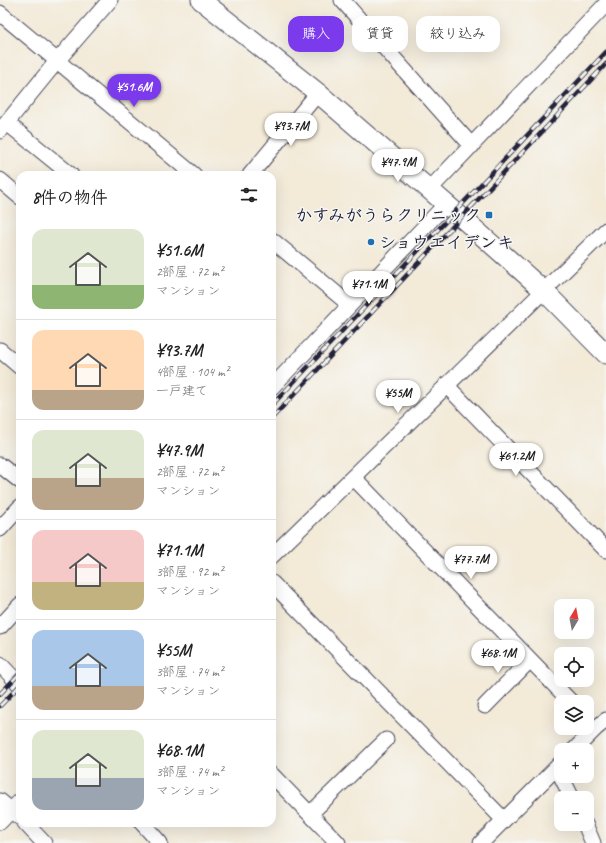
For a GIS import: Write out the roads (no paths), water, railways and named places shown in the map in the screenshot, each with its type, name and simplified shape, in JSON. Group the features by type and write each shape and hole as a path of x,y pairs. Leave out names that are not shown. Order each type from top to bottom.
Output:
{"street":[{"path":"65,171 3,127 57,61 110,0"},
{"path":"201,0 318,93 446,204 543,290 606,354"},
{"path":"342,0 472,146"},
{"path":"429,190 606,4"},
{"path":"0,13 189,171"},
{"path":"253,171 318,93"},
{"path":"0,180 16,194"},
{"path":"276,383 446,204"},
{"path":"276,552 606,230"},
{"path":"276,243 350,305"},
{"path":"0,350 16,364"},
{"path":"446,386 606,550"},
{"path":"0,464 16,478"},
{"path":"353,477 564,695"},
{"path":"0,529 16,512"},
{"path":"276,587 504,820"},
{"path":"0,627 16,609"},
{"path":"485,706 530,660"},
{"path":"0,664 16,682"},
{"path":"580,743 596,722"},
{"path":"310,814 386,740"},
{"path":"481,843 504,820 554,775"},
{"path":"276,779 338,843"},
{"path":"0,822 13,808"},
{"path":"29,827 44,843"},
{"path":"146,827 160,843"},
{"path":"588,831 594,843"}],"railway":[{"path":"276,401 606,52"},
{"path":"276,414 606,64"},
{"path":"0,694 16,677"},
{"path":"0,706 16,689"}],"place":[{"name":"かすみがうらクリニック","path":"489,215"},
{"name":"ショウエイデンキ","path":"371,242"}]}
